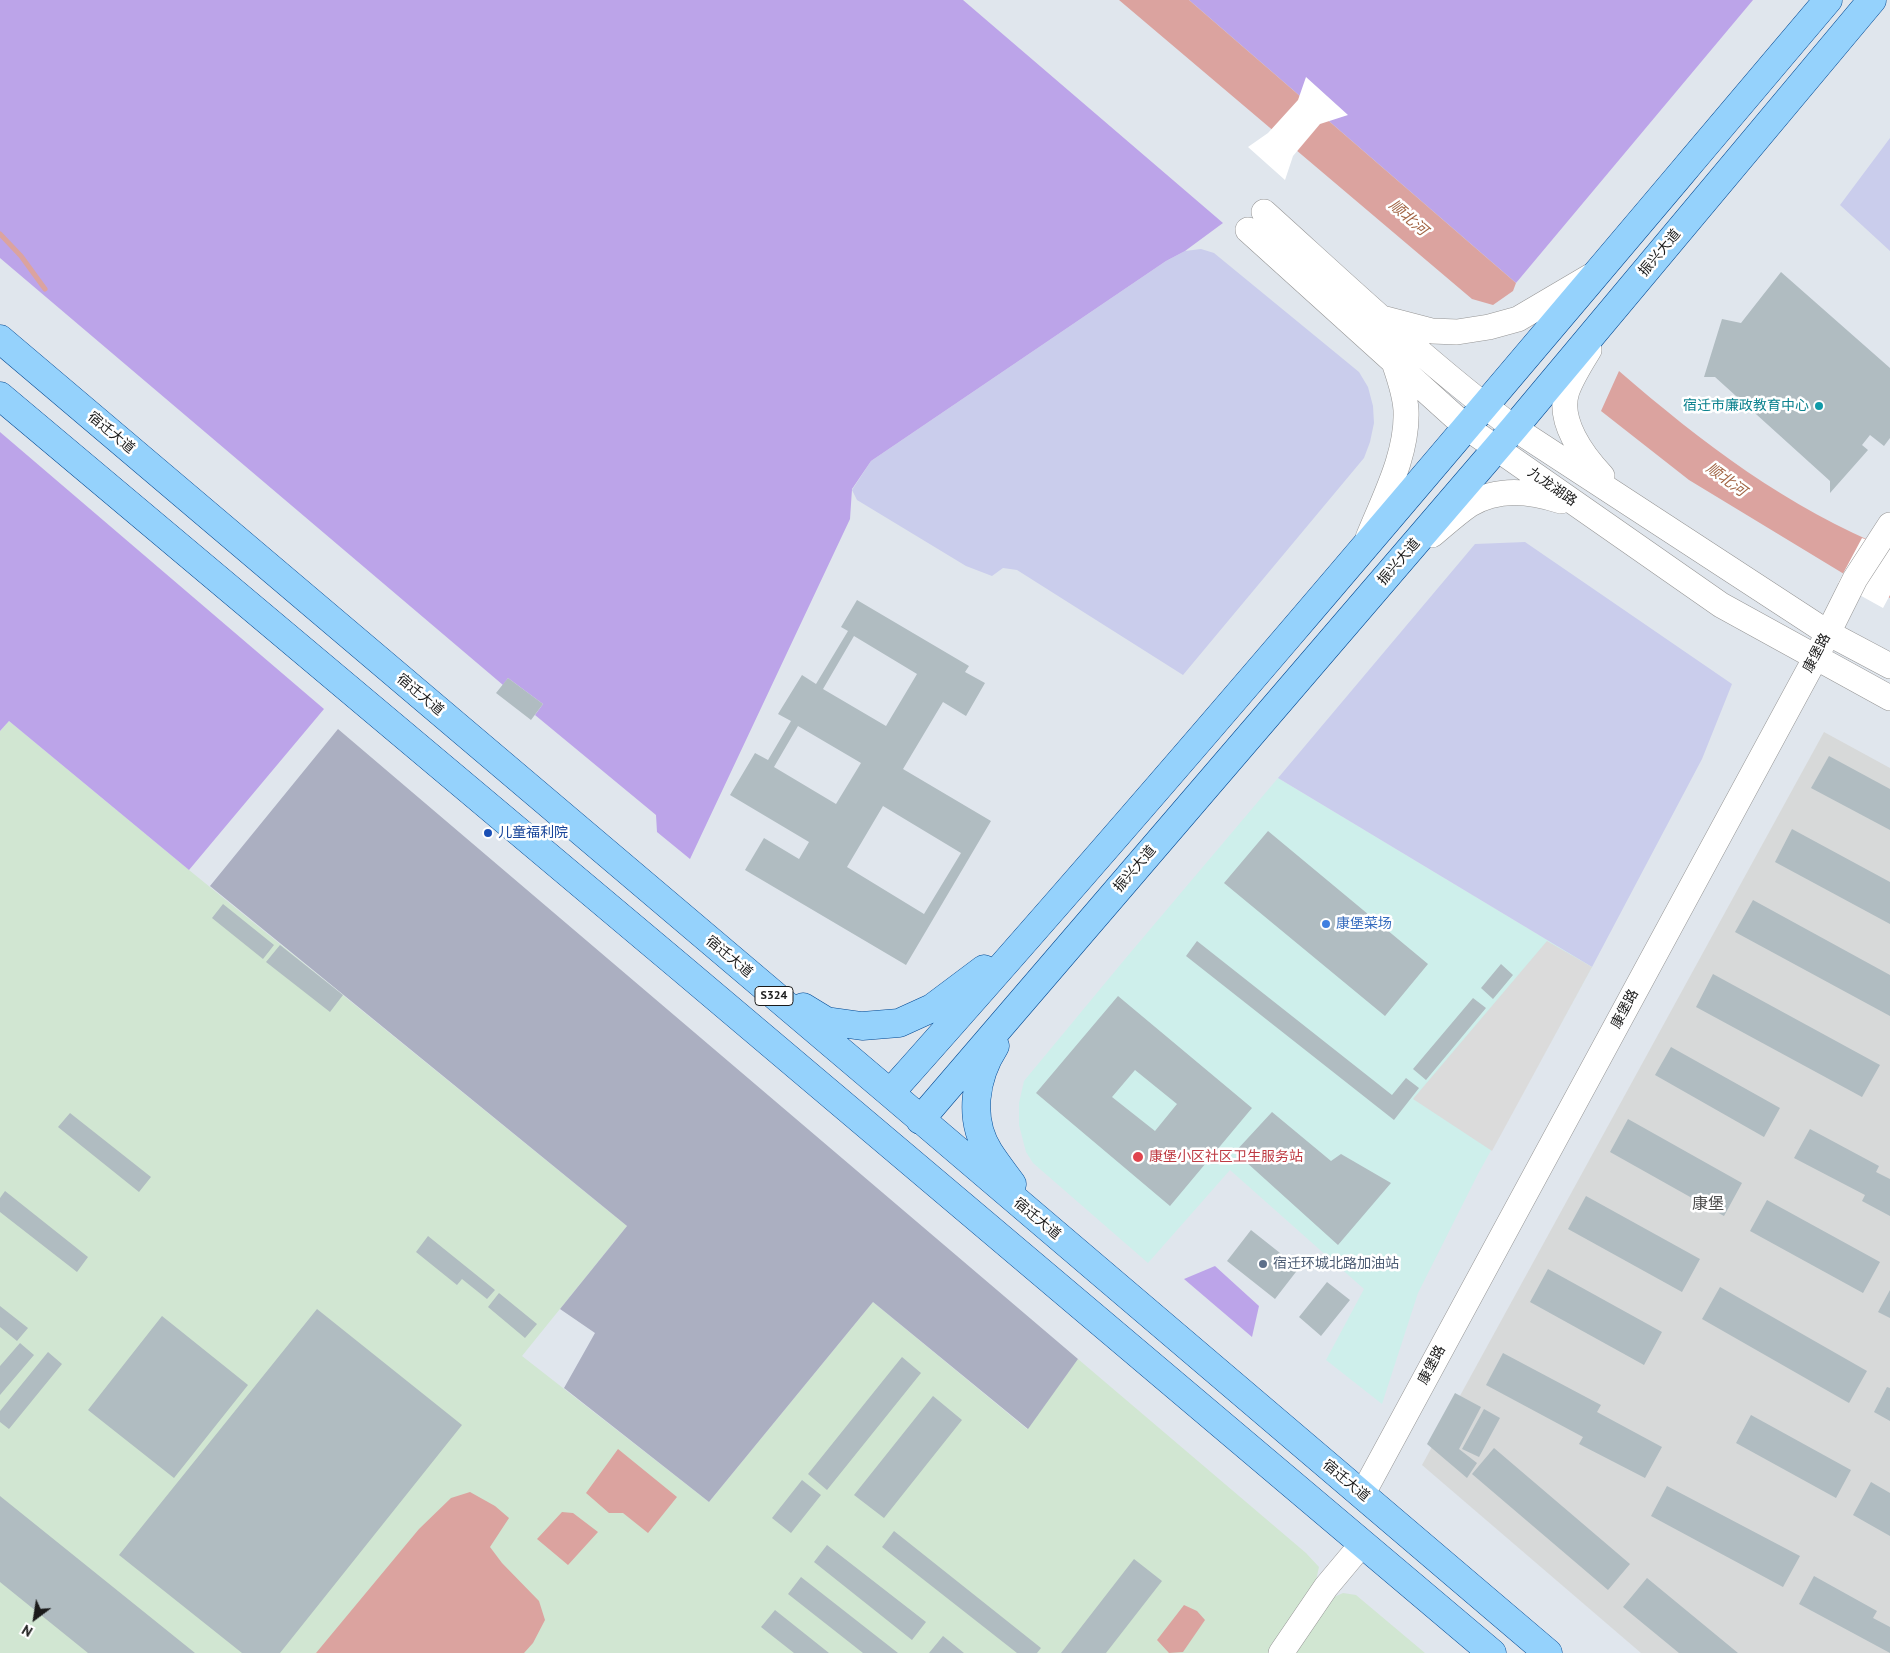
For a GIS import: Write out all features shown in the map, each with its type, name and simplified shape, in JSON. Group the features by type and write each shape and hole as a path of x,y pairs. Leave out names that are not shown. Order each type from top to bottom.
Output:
{"main road":[{"path":"890,1093 1044,921 1828,0"},
{"name":"振兴大道","path":"920,1120 1514,428 1872,0"},
{"name":"宿迁大道","path":"0,339 1548,1653"},
{"name":"S324","path":"0,396 688,973 1492,1653"},
{"path":"739,966 826,1021 862,1026 899,1023 932,1008 1044,921"},
{"path":"1066,951 994,1048 982,1069 975,1106 979,1128 988,1151 1016,1190 1074,1251"}],"street":[{"name":"九龙湖路","path":"1264,212 1379,317 1484,406 1514,428 1828,633 1890,666"},
{"name":"九龙湖路","path":"1248,230 1466,427 1721,605 1890,698"},
{"path":"1379,317 1432,331 1457,332 1490,327 1518,319 1598,272"},
{"path":"1609,315 1566,393 1566,416 1574,438 1585,458 1620,497"},
{"path":"1365,546 1394,474 1404,438 1406,410 1403,390 1394,362"},
{"path":"1399,562 1469,505 1489,495 1514,492 1539,494 1578,506"},
{"name":"康堡路","path":"1362,1495 1816,657 1855,579 1890,525"},
{"path":"1281,1653 1326,1587 1362,1544"}],"shaded area":[{"path":"0,0 963,0 1223,223 1185,251 1166,261 871,461 852,489 850,519 690,859 657,832 656,815 535,715 543,704 508,678 503,685 0,258"},
{"path":"1189,0 1753,0 1516,283"},
{"path":"1890,138 1890,251 1840,205"},
{"path":"1201,249 1214,253 1359,372 1368,387 1373,406 1374,423 1364,458 1183,675 1017,570 1003,568 992,576 966,566 857,500 852,490 871,461 1166,261 1185,251"},
{"path":"0,432 324,709 189,870 9,721 0,731"},
{"path":"1525,542 1732,684 1702,759 1592,967 1278,778 1475,544"},
{"path":"9,721 627,1226 522,1356 709,1502 873,1302 1027,1429 1078,1359 1306,1553 1319,1567 1315,1585 1269,1653 0,1653 0,731"},
{"path":"338,729 1078,1359 1028,1429 873,1302 709,1502 564,1388 595,1333 560,1309 627,1226 210,886"},
{"path":"1824,732 1890,768 1890,1653 1641,1653 1422,1465"},
{"path":"1278,778 1592,967 1478,1174 1418,1293 1382,1404 1326,1360 1364,1289 1230,1170 1148,1263 1033,1163 1026,1152 1019,1125 1019,1103 1024,1081"},
{"path":"1547,941 1592,967 1492,1151 1413,1099"},
{"path":"1215,1266 1259,1306 1252,1337 1184,1279"},
{"path":"1343,1593 1356,1595 1425,1653 1295,1653 1334,1597"}],"water":[{"name":"顺北河","path":"1119,0 1189,0 1516,283 1513,291 1493,305 1472,299"},
{"name":"顺北河","path":"1619,371 1682,423 1747,472 1817,514 1853,533 1890,549 1890,598 1844,574 1689,480 1601,411"},
{"path":"618,1449 677,1497 648,1533 623,1513 609,1513 586,1493"},
{"path":"470,1492 495,1506 509,1518 490,1547 502,1563 539,1601 545,1620 533,1643 524,1653 316,1653 419,1529 451,1498"},
{"path":"562,1512 573,1513 598,1532 568,1565 537,1539"},
{"path":"1184,1605 1197,1611 1205,1620 1183,1652 1169,1653 1157,1640"}],"pier":[{"path":"1306,77 1348,115 1320,124 1293,156 1285,180 1248,147 1268,133 1298,100"},
{"path":"1862,538 1890,549 1890,595 1883,608 1838,583"}],"building":[{"name":"宿迁市廉政教育中心","path":"1781,272 1890,368 1890,438 1884,446 1870,435 1862,445 1868,450 1830,493 1830,481 1715,377 1704,377 1722,319 1741,323"},
{"path":"857,600 969,666 965,672 985,683 966,716 943,702 903,769 991,821 906,965 745,870 764,838 799,859 809,842 730,795 755,753 768,760 791,721 778,714 802,675 816,684 848,631 841,627","holes":["854,636 917,674 886,726 823,689","798,726 861,763 836,804 774,767","883,806 961,853 924,914 847,867"]},
{"path":"508,678 543,704 531,720 496,693"},
{"path":"1829,756 1890,789 1890,830 1811,788"},
{"path":"1792,829 1890,882 1890,924 1775,862"},
{"name":"康堡菜场","path":"1268,831 1428,964 1385,1016 1224,883"},
{"path":"1753,900 1890,975 1890,1016 1735,932"},
{"path":"223,904 274,945 263,959 212,918"},
{"path":"1197,941 1392,1095 1406,1078 1419,1088 1394,1120 1186,956"},
{"path":"280,945 343,995 330,1012 266,962"},
{"path":"1501,964 1513,975 1493,999 1481,988"},
{"path":"1713,974 1880,1065 1862,1097 1696,1007"},
{"path":"1118,996 1252,1108 1170,1206 1036,1093","holes":["1135,1070 1177,1104 1155,1131 1112,1097"]},
{"path":"1473,998 1486,1008 1426,1080 1413,1069"},
{"path":"1671,1047 1780,1108 1764,1137 1655,1075"},
{"path":"1272,1112 1331,1161 1341,1154 1391,1183 1338,1245 1235,1152"},
{"path":"70,1113 151,1177 139,1192 58,1127"},
{"path":"1628,1119 1742,1183 1724,1216 1610,1152"},
{"path":"1810,1129 1879,1166 1876,1172 1890,1179 1890,1216 1862,1201 1865,1195 1794,1158"},
{"path":"5,1191 88,1257 77,1272 0,1212 0,1198"},
{"path":"1586,1196 1700,1259 1682,1292 1568,1229"},
{"path":"1767,1200 1880,1262 1863,1293 1750,1231"},
{"name":"宿迁环城北路加油站","path":"1251,1230 1299,1268 1275,1299 1227,1261"},
{"path":"428,1236 495,1290 487,1299 462,1279 457,1285 416,1252"},
{"path":"1548,1269 1662,1332 1644,1365 1530,1302"},
{"path":"1327,1282 1350,1300 1321,1336 1299,1317"},
{"path":"1720,1287 1867,1371 1849,1403 1702,1319"},
{"path":"1890,1290 1890,1318 1878,1312"},
{"path":"499,1293 537,1324 525,1338 488,1307"},
{"path":"0,1306 28,1328 17,1341 0,1327"},
{"path":"317,1309 462,1425 280,1653 242,1653 119,1555"},
{"path":"162,1316 248,1385 174,1478 88,1410"},
{"path":"20,1343 34,1355 0,1395 0,1366"},
{"path":"48,1352 62,1364 9,1429 0,1422 0,1411"},
{"path":"1503,1353 1601,1405 1597,1412 1662,1447 1645,1478 1579,1444 1583,1437 1486,1385"},
{"path":"902,1357 921,1373 827,1490 808,1474"},
{"path":"1887,1387 1890,1388 1890,1421 1874,1412"},
{"path":"1455,1393 1481,1407 1459,1449 1477,1463 1467,1478 1427,1444"},
{"path":"933,1396 962,1420 884,1518 854,1495"},
{"path":"1484,1409 1500,1418 1479,1457 1462,1449"},
{"path":"1751,1415 1851,1470 1836,1498 1736,1443"},
{"path":"1494,1448 1630,1564 1608,1590 1472,1474"},
{"path":"802,1480 821,1495 791,1533 772,1518"},
{"path":"1871,1482 1890,1493 1890,1536 1853,1515"},
{"path":"1667,1486 1800,1556 1783,1587 1651,1516"},
{"path":"0,1496 195,1653 88,1653 0,1582"},
{"path":"894,1531 1041,1648 1037,1653 1017,1653 882,1547"},
{"path":"827,1545 926,1622 912,1640 814,1562"},
{"path":"1134,1559 1162,1581 1106,1653 1061,1653"},
{"path":"1814,1576 1877,1611 1873,1618 1890,1627 1890,1653 1799,1604"},
{"path":"801,1577 898,1653 863,1653 788,1594"},
{"path":"1647,1578 1738,1653 1679,1653 1623,1607"},
{"path":"775,1610 829,1653 794,1653 761,1627"},
{"path":"943,1636 964,1653 929,1653"}],"waterway":[{"path":"0,234 21,256 45,289"}],"place":[{"name":"宿迁市廉政教育中心","path":"1819,406"},
{"name":"儿童福利院","path":"488,833"},
{"name":"康堡菜场","path":"1326,924"},
{"name":"康堡小区社区卫生服务站","path":"1138,1157"},
{"name":"宿迁环城北路加油站","path":"1263,1264"}],"district":[{"name":"康堡","path":"1708,1204"}]}
